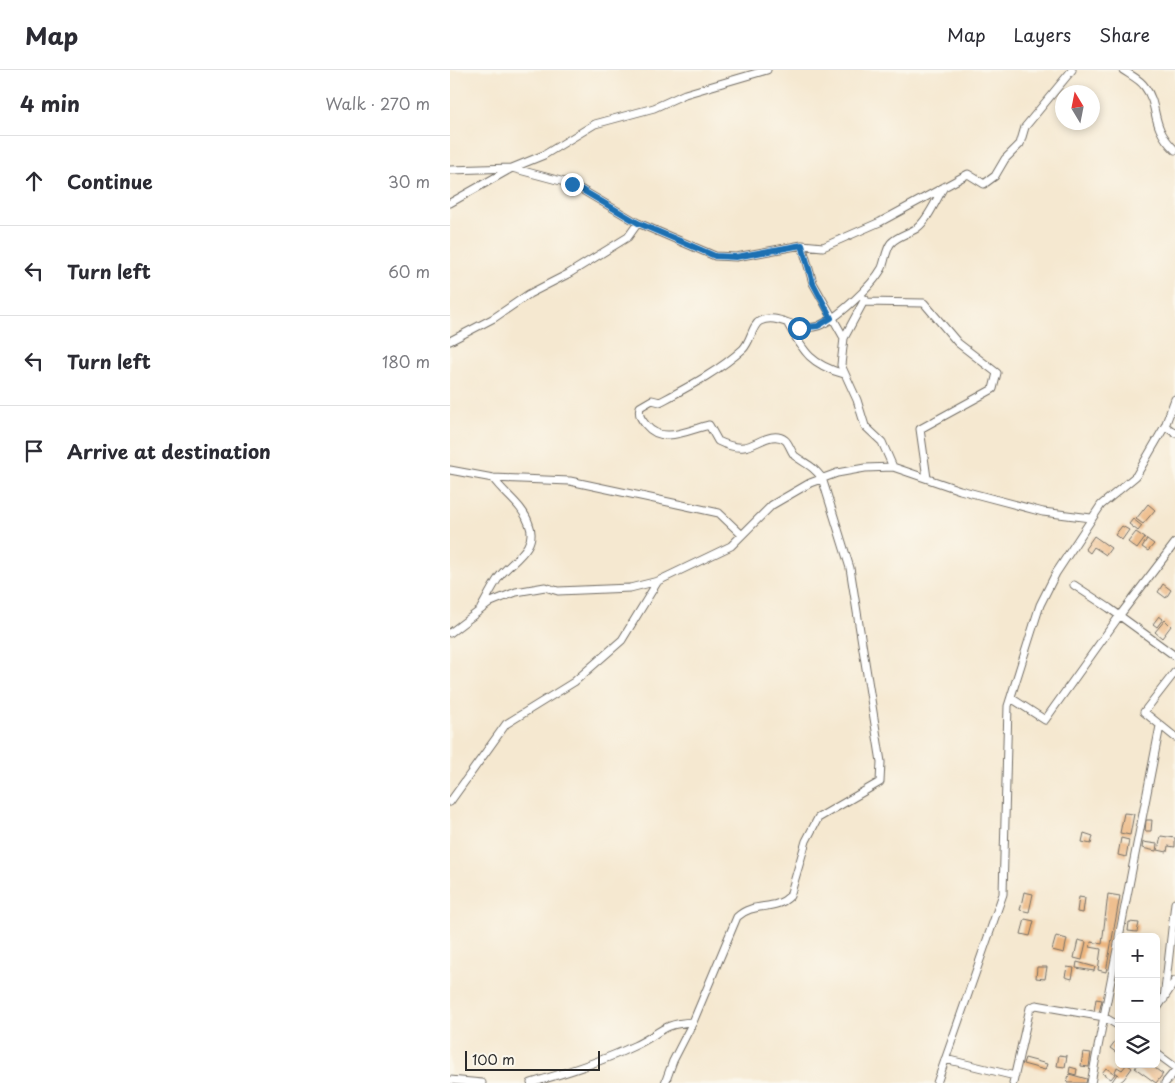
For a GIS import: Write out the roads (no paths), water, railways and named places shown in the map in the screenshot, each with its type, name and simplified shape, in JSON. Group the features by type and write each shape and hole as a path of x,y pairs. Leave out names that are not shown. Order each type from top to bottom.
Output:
{"street":[{"path":"450,203 512,168 544,155 595,124 654,108 684,94 767,70"},
{"path":"450,170 512,168 572,184 638,223 715,256 736,257 802,245 823,247 851,236 918,203 968,174 984,184 995,176 1005,159 1020,144 1025,127 1072,70"},
{"path":"1123,70 1146,87 1157,126 1164,139 1175,150"},
{"path":"666,1083 673,1061 693,1022 737,917 748,909 777,905 790,896 806,841 818,818 880,782 881,762 850,568 822,478 813,466 795,455 786,440 781,438 773,437 747,447 737,448 718,441 709,425 678,434 660,435 652,433 639,413 640,408 652,400 660,402 686,389 743,348 752,336 753,327 758,322 767,319 779,320 799,328 818,326 831,318 865,292 882,268 891,243 919,227 944,187"},
{"path":"450,341 494,318 529,294 568,274 602,251 628,237 638,223"},
{"path":"802,245 813,283 831,318 844,338"},
{"path":"865,292 864,302 844,338 841,364 857,400 865,426 882,442 893,468"},
{"path":"864,302 924,303 958,343 997,373 993,389 920,429 927,478"},
{"path":"788,324 805,354 826,369 844,374"},
{"path":"937,1083 1003,894 1008,706 1040,605 1056,572 1101,504 1136,476 1164,426 1175,399"},
{"path":"1164,426 1175,433"},
{"path":"450,633 480,610 516,592 545,588 558,591 630,588 658,581 732,546 772,505 822,478 865,468 893,468 960,490 1043,512 1091,518"},
{"path":"450,470 493,478 570,481 719,513 742,534"},
{"path":"480,610 499,577 525,550 531,537 529,522 513,499 493,478"},
{"path":"1011,698 1044,720 1175,543"},
{"path":"450,802 506,724 574,682 622,640 658,581"},
{"path":"1074,585 1120,615 1175,656"},
{"path":"1175,672 1144,712 1175,737"},
{"path":"1120,933 1160,726"},
{"path":"1164,999 1175,903"},
{"path":"1091,1083 1115,959"},
{"path":"1160,1004 1175,981"},
{"path":"945,1059 1014,1079 1030,1008 1036,1006 1104,1017 1115,1024"},
{"path":"531,1083 635,1046 662,1028 675,1023 693,1022"},
{"path":"1160,1056 1175,1069 1165,1083"},
{"path":"450,1080 482,1083"}]}
